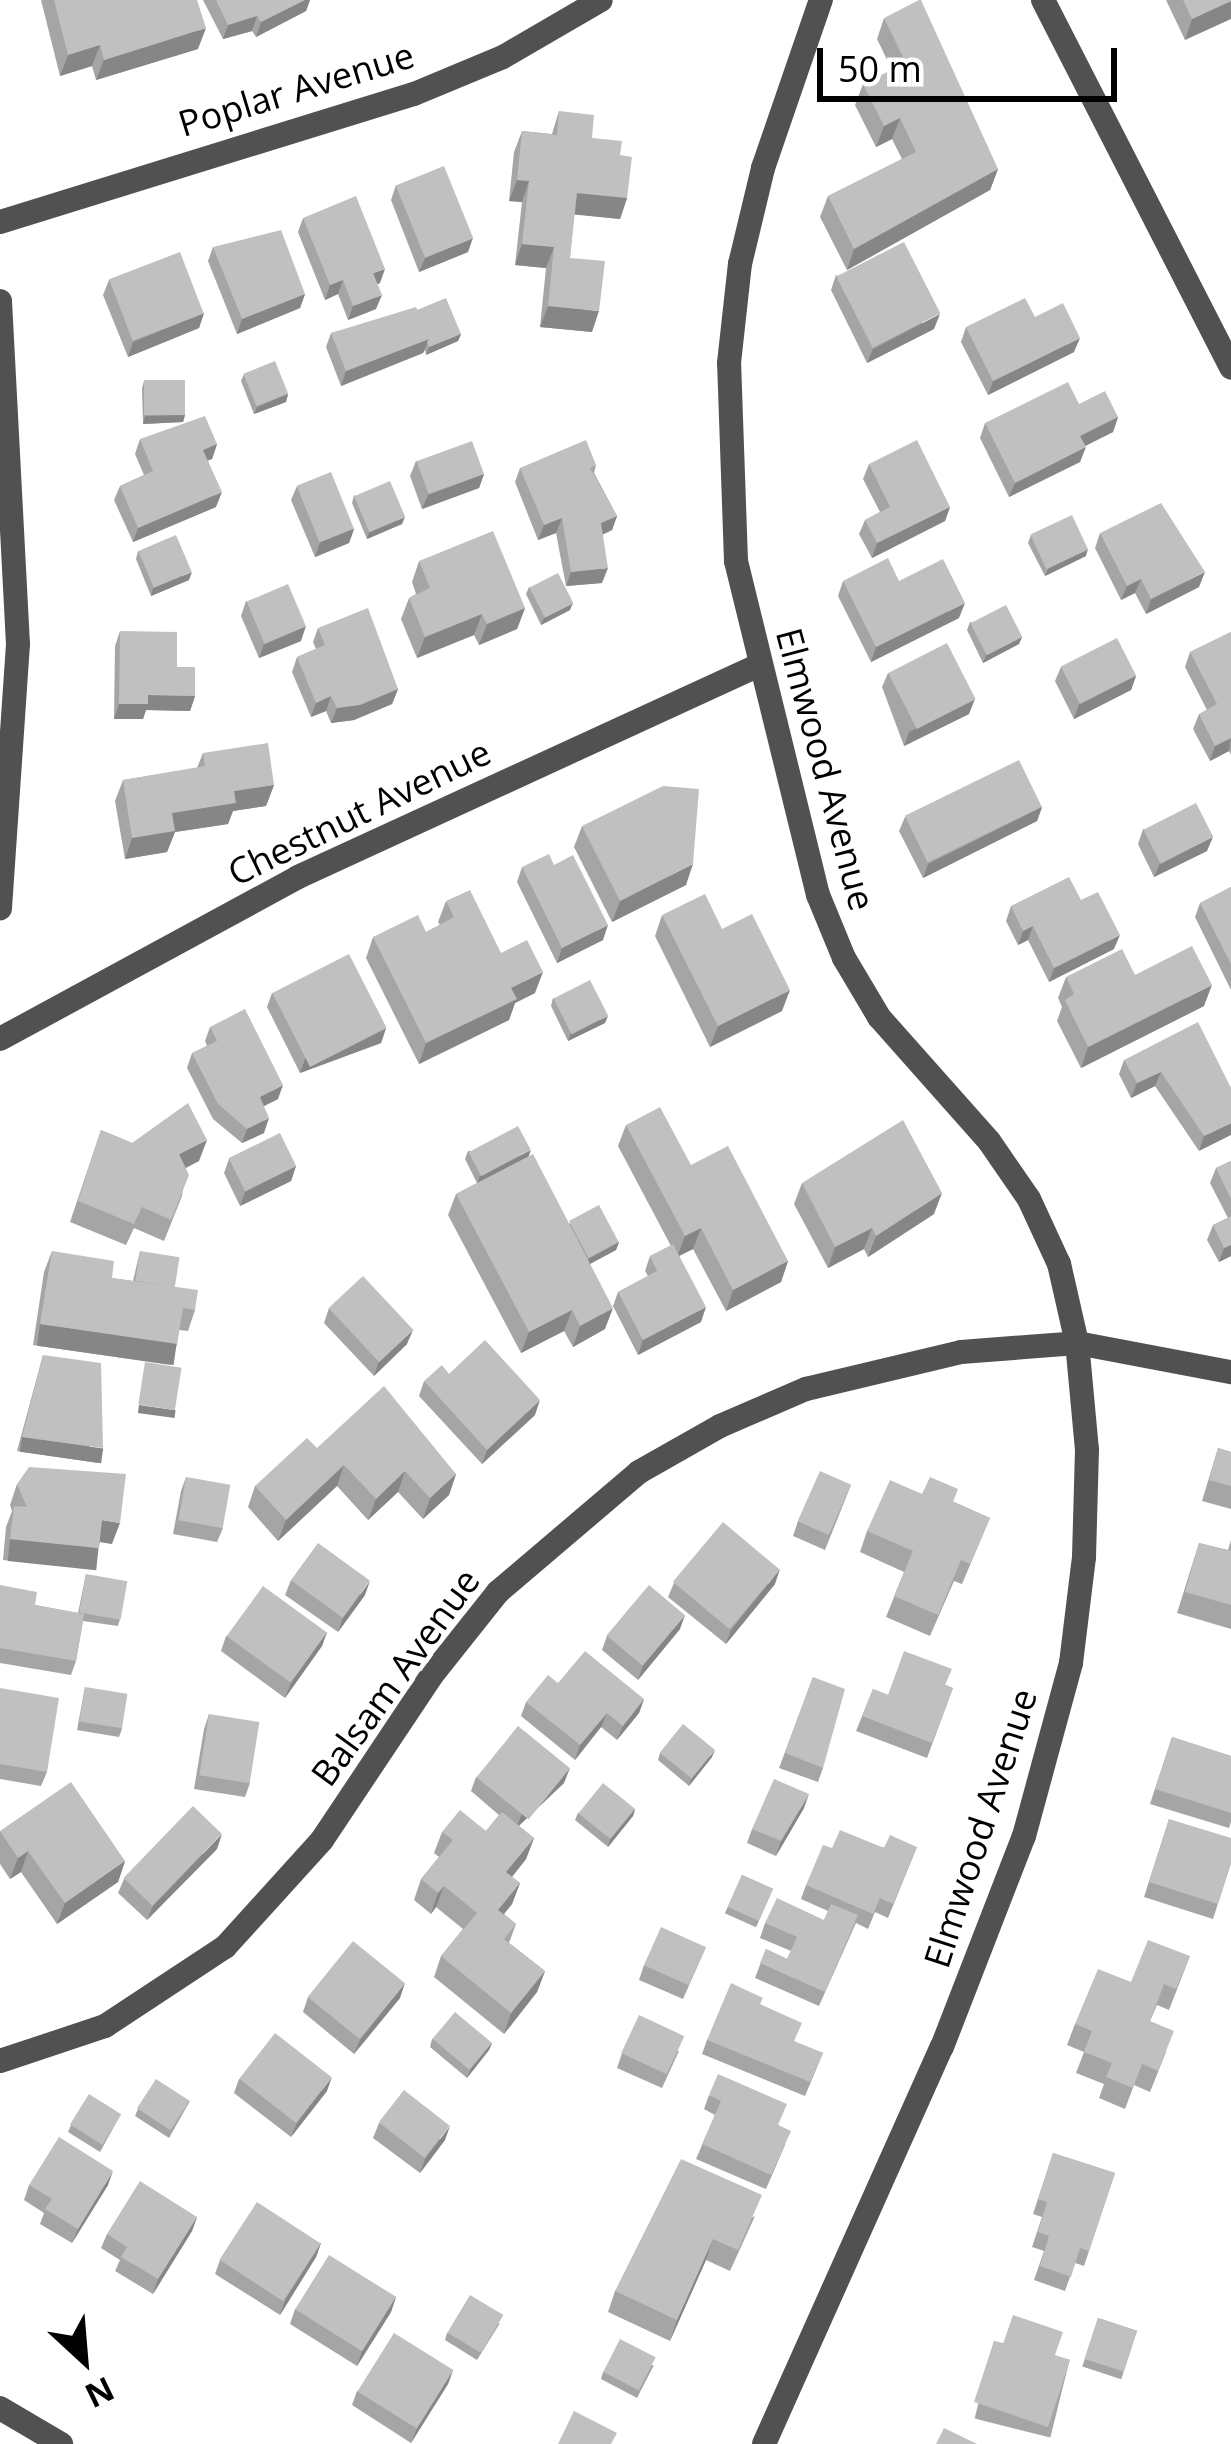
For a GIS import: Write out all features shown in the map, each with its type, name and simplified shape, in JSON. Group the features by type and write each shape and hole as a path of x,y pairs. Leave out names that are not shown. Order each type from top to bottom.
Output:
{"street":[{"name":"Poplar Avenue","path":"0,222 414,94 503,57 602,0"},
{"name":"Elmwood Avenue","path":"764,2444 942,2047 1052,1750 1084,1557 1087,1450 1077,1343 1058,1264 1029,1199 989,1141 879,1017 844,958 818,895 757,666 736,561 729,363 763,168 821,0"},
{"path":"1043,0 1231,368"},
{"path":"0,301 18,644 0,908"},
{"name":"Chestnut Avenue","path":"0,1039 298,877 757,666"},
{"name":"Balsam Avenue","path":"0,2061 105,2026 225,1947 322,1840 431,1675 498,1592 639,1472 720,1426 844,1378 961,1352 1077,1343 1231,1372"},
{"path":"0,2408 61,2444"}],"building":[{"path":"54,0 197,0 206,28 104,60 100,45 68,55"},
{"path":"216,0 305,0 261,22 257,16 228,25"},
{"path":"921,0 998,169 854,249 828,196 916,152 900,118 884,126 863,84 906,63 884,18"},
{"path":"1183,0 1231,0 1231,1 1192,19"},
{"path":"559,111 594,115 592,138 622,141 620,155 632,157 627,198 577,193 570,258 605,261 599,311 548,306 554,247 522,244 529,181 517,180 522,131 557,135"},
{"path":"444,166 473,238 425,258 396,185"},
{"path":"356,196 385,269 373,273 382,295 353,306 343,280 330,285 303,218"},
{"path":"281,230 305,294 242,319 213,247"},
{"path":"904,242 940,313 873,348 836,277"},
{"path":"180,252 204,314 133,341 109,279"},
{"path":"446,298 461,334 429,347 417,310"},
{"path":"1025,298 1035,317 1063,303 1080,338 993,381 966,327"},
{"path":"416,307 429,339 346,371 331,333"},
{"path":"275,361 288,393 257,406 243,374"},
{"path":"144,380 185,380 185,415 144,415"},
{"path":"1068,382 1079,404 1105,391 1118,417 1080,436 1086,447 1015,483 985,423"},
{"path":"205,416 217,444 203,450 222,492 138,528 120,486 153,471 140,439"},
{"path":"586,440 596,465 590,468 617,516 601,523 608,568 571,572 562,518 544,525 520,468"},
{"path":"917,440 950,507 877,543 865,520 890,507 869,464"},
{"path":"472,441 484,474 429,494 417,461"},
{"path":"331,472 354,529 320,542 297,486"},
{"path":"390,481 405,517 369,532 354,496"},
{"path":"1161,503 1205,572 1151,599 1141,579 1127,586 1100,533"},
{"path":"1072,515 1088,549 1046,569 1030,534"},
{"path":"493,531 525,608 487,624 482,614 425,637 409,598 430,588 419,561"},
{"path":"176,535 192,572 154,588 138,551"},
{"path":"888,558 899,581 943,559 965,603 876,647 843,581"},
{"path":"558,573 573,603 545,618 529,588"},
{"path":"288,584 306,626 265,644 247,602"},
{"path":"1006,605 1022,637 987,655 970,623"},
{"path":"368,608 398,689 360,705 337,708 331,696 316,703 297,657 325,645 318,628"},
{"path":"120,631 177,632 177,667 195,667 195,696 148,695 148,704 119,704"},
{"path":"1231,632 1231,738 1215,746 1199,714 1217,704 1190,652"},
{"path":"1117,638 1136,675 1080,704 1061,667"},
{"path":"947,643 976,699 917,729 888,673"},
{"path":"268,743 274,785 234,791 236,803 172,813 175,831 132,838 123,780 205,766 203,753"},
{"path":"1019,760 1042,807 928,862 905,816"},
{"path":"663,786 699,789 693,864 620,901 582,826"},
{"path":"1196,803 1213,837 1161,864 1143,830"},
{"path":"549,854 554,865 573,855 608,925 562,948 522,867"},
{"path":"1069,877 1081,900 1098,892 1120,935 1054,968 1033,926 1023,931 1011,906"},
{"path":"1231,887 1231,964 1200,903"},
{"path":"470,890 501,953 527,940 543,972 511,988 517,999 426,1043 373,937 418,915 426,932 454,917 446,901"},
{"path":"705,894 722,929 752,914 790,990 718,1026 662,915"},
{"path":"1192,946 1212,985 1088,1047 1065,1000 1074,994 1066,977 1122,949 1135,975"},
{"path":"349,954 387,1028 310,1067 272,993"},
{"path":"590,980 608,1016 572,1034 553,999"},
{"path":"245,1009 283,1085 260,1097 269,1118 247,1129 218,1104 192,1053 217,1041 210,1027"},
{"path":"1198,1022 1231,1088 1231,1123 1204,1136 1161,1072 1137,1083 1124,1060"},
{"path":"188,1103 207,1140 179,1154 189,1175 171,1220 142,1207 134,1224 78,1201 101,1130 132,1143"},
{"path":"660,1107 691,1165 728,1146 788,1261 733,1290 701,1228 685,1236 626,1125"},
{"path":"903,1120 942,1193 876,1236 872,1228 835,1247 802,1183"},
{"path":"518,1126 531,1150 481,1176 469,1152"},
{"path":"280,1133 296,1166 245,1191 229,1158"},
{"path":"533,1154 613,1308 580,1326 572,1310 529,1332 456,1194"},
{"path":"1231,1161 1231,1199 1216,1168"},
{"path":"599,1205 619,1242 589,1258 569,1221"},
{"path":"1231,1216 1231,1245 1224,1248 1213,1225"},
{"path":"673,1244 706,1307 643,1340 618,1292 657,1271 650,1256"},
{"path":"52,1251 114,1261 112,1278 198,1290 195,1310 183,1308 177,1344 40,1324"},
{"path":"140,1251 180,1257 175,1287 135,1281"},
{"path":"363,1276 413,1330 379,1362 329,1308"},
{"path":"485,1340 540,1400 487,1450 424,1381 442,1365 449,1374"},
{"path":"43,1355 101,1363 103,1448 22,1437"},
{"path":"145,1362 182,1368 175,1410 138,1404"},
{"path":"384,1386 456,1474 430,1498 405,1471 376,1499 344,1465 286,1520 255,1486 307,1438 317,1448"},
{"path":"1218,1448 1231,1452 1231,1486 1209,1480"},
{"path":"29,1467 126,1474 120,1523 102,1520 99,1548 10,1539 14,1506 27,1507 17,1484"},
{"path":"820,1471 851,1485 829,1535 798,1521"},
{"path":"186,1477 230,1485 223,1528 178,1520"},
{"path":"930,1477 958,1489 953,1502 990,1518 970,1564 961,1560 938,1615 894,1596 913,1551 867,1531 890,1480 922,1494"},
{"path":"723,1522 780,1570 730,1629 673,1582"},
{"path":"318,1543 370,1581 343,1618 291,1580"},
{"path":"1199,1543 1230,1551 1231,1547 1231,1605 1185,1592"},
{"path":"86,1574 127,1581 121,1620 79,1612"},
{"path":"0,1585 37,1592 35,1605 84,1614 76,1661 0,1648"},
{"path":"649,1585 685,1615 643,1666 607,1636"},
{"path":"263,1586 327,1632 290,1683 227,1636"},
{"path":"585,1651 644,1699 623,1726 607,1713 580,1745 526,1702 548,1675 558,1683"},
{"path":"904,1651 952,1669 945,1685 953,1688 932,1743 862,1716 873,1689 888,1695"},
{"path":"813,1677 845,1689 823,1768 785,1753"},
{"path":"85,1687 127,1694 122,1728 80,1722"},
{"path":"0,1688 59,1698 47,1772 0,1764"},
{"path":"209,1714 259,1722 250,1783 199,1775"},
{"path":"683,1724 715,1750 692,1779 660,1753"},
{"path":"518,1726 570,1768 529,1819 476,1777"},
{"path":"1172,1737 1231,1756 1231,1813 1155,1789"},
{"path":"774,1779 809,1794 781,1841 752,1829"},
{"path":"71,1782 125,1861 65,1903 28,1851 18,1858 0,1831"},
{"path":"603,1783 635,1809 610,1839 578,1813"},
{"path":"193,1806 222,1834 152,1906 124,1878"},
{"path":"460,1810 486,1831 502,1812 534,1838 506,1872 520,1883 498,1910 516,1924 504,1939 545,1971 511,2013 441,1956 477,1913 444,1886 438,1893 421,1879 453,1840 442,1832"},
{"path":"1169,1819 1231,1838 1231,1863 1218,1904 1149,1882"},
{"path":"840,1830 884,1848 890,1835 917,1847 893,1904 880,1898 873,1914 806,1885 823,1845 832,1848"},
{"path":"742,1875 773,1889 759,1921 728,1907"},
{"path":"777,1898 824,1920 831,1904 858,1915 825,1992 760,1963 766,1949 787,1959 797,1937 765,1923"},
{"path":"661,1927 706,1947 689,1985 644,1965"},
{"path":"1148,1940 1190,1956 1176,1989 1164,1984 1150,2021 1174,2031 1158,2071 1142,2064 1133,2088 1106,2077 1112,2063 1084,2052 1092,2031 1075,2024 1098,1969 1131,1982"},
{"path":"353,1941 405,1983 360,2039 308,1997"},
{"path":"731,1983 763,1998 760,2004 802,2023 794,2041 823,2053 810,2082 707,2040"},
{"path":"455,2012 492,2043 469,2070 433,2039"},
{"path":"639,2015 684,2036 667,2074 621,2053"},
{"path":"275,2033 332,2077 296,2123 239,2079"},
{"path":"718,2074 787,2104 778,2125 791,2131 771,2175 702,2144 721,2101 709,2095"},
{"path":"156,2079 190,2101 170,2130 137,2108"},
{"path":"404,2090 450,2126 424,2158 379,2122"},
{"path":"89,2094 121,2114 102,2145 70,2125"},
{"path":"59,2137 113,2171 78,2229 45,2209 52,2199 29,2185"},
{"path":"1053,2153 1115,2173 1089,2251 1080,2248 1071,2277 1040,2266 1049,2236 1038,2232 1047,2202 1038,2199"},
{"path":"681,2159 762,2195 738,2250 713,2239 677,2320 615,2291"},
{"path":"140,2181 197,2217 158,2279 121,2257 127,2247 107,2234"},
{"path":"257,2202 321,2243 283,2301 219,2260"},
{"path":"329,2255 396,2297 362,2351 295,2309"},
{"path":"470,2295 503,2315 481,2353 447,2333"},
{"path":"1013,2315 1063,2332 1055,2355 1070,2360 1048,2427 974,2402 994,2341 1003,2344"},
{"path":"1098,2318 1137,2331 1124,2372 1085,2359"},
{"path":"394,2333 453,2370 417,2429 357,2392"},
{"path":"620,2339 656,2357 639,2390 603,2372"},
{"path":"574,2411 617,2433 611,2444 558,2444"},
{"path":"944,2428 977,2444 936,2444"}]}
